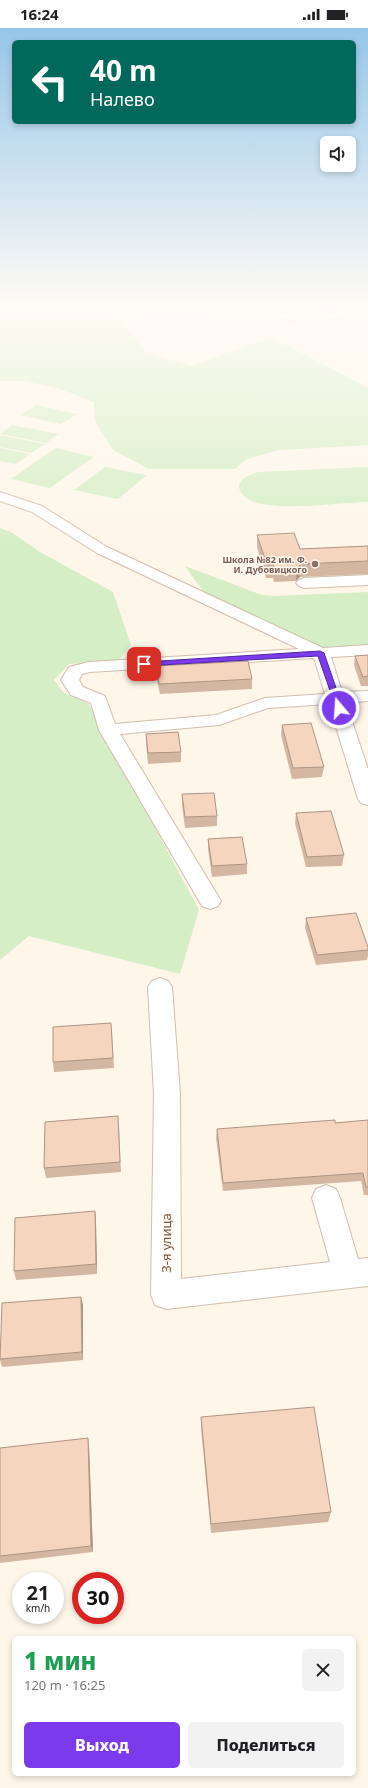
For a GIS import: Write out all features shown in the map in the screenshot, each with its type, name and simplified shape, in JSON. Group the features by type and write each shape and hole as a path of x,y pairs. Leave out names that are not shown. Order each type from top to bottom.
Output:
{"street":[{"path":"0,496 37,509 102,550 320,653 336,697 368,799"},
{"path":"304,583 368,580"},
{"path":"210,901 108,730 99,700 77,691 70,680 75,671 88,667 368,650"},
{"path":"108,730 219,720 265,703 368,696"},
{"name":"3-я улица","path":"160,988 167,1094 166,1295 358,1273"},
{"path":"326,1198 358,1273"}],"green space":[{"path":"47,386 364,386 368,388 368,445 279,450 247,459 235,469 149,469 113,450 95,421 94,402 60,389"},
{"path":"36,405 77,414 61,424 20,415"},
{"path":"12,425 59,434 46,443 0,434"},
{"path":"0,435 45,444 31,453 0,447"},
{"path":"0,448 30,454 16,464 0,461"},
{"path":"56,448 94,457 50,488 11,479"},
{"path":"105,467 147,475 118,499 74,490"},
{"path":"368,467 368,502 310,506 267,505 248,499 242,494 239,487 242,480 249,475 258,472"},
{"path":"0,528 11,532 40,552 113,592 131,645 118,661 69,664 54,680 64,693 89,704 199,910 180,974 29,936 0,960"},
{"path":"185,566 262,595 274,596 368,592 368,647 324,649 205,594"}],"building":[{"path":"294,533 300,549 368,546 368,561 301,564 297,568 275,569 273,565 267,565 257,535"},
{"path":"368,655 368,676 363,677 355,656"},
{"path":"248,661 252,679 159,684 156,666"},
{"path":"311,723 324,767 293,768 282,725"},
{"path":"178,732 181,752 148,753 146,734"},
{"path":"214,793 217,816 185,817 182,794"},
{"path":"331,811 344,855 307,857 296,813"},
{"path":"242,837 247,864 212,866 208,839"},
{"path":"356,913 368,950 317,955 306,918"},
{"path":"111,1023 113,1058 53,1062 53,1027"},
{"path":"118,1116 120,1162 44,1168 45,1122"},
{"path":"335,1120 335,1123 368,1120 368,1187 366,1187 363,1173 223,1183 217,1129"},
{"path":"95,1211 96,1264 14,1271 15,1218"},
{"path":"81,1297 82,1352 0,1359 2,1303"},
{"path":"314,1407 331,1512 211,1524 201,1417"},
{"path":"88,1438 91,1546 0,1556 0,1448"}],"place":[{"name":"Школа №82 им. Ф. И. Дубовицкого","path":"315,564"}],"route":[{"path":"144,664 320,653 339,708"}]}
